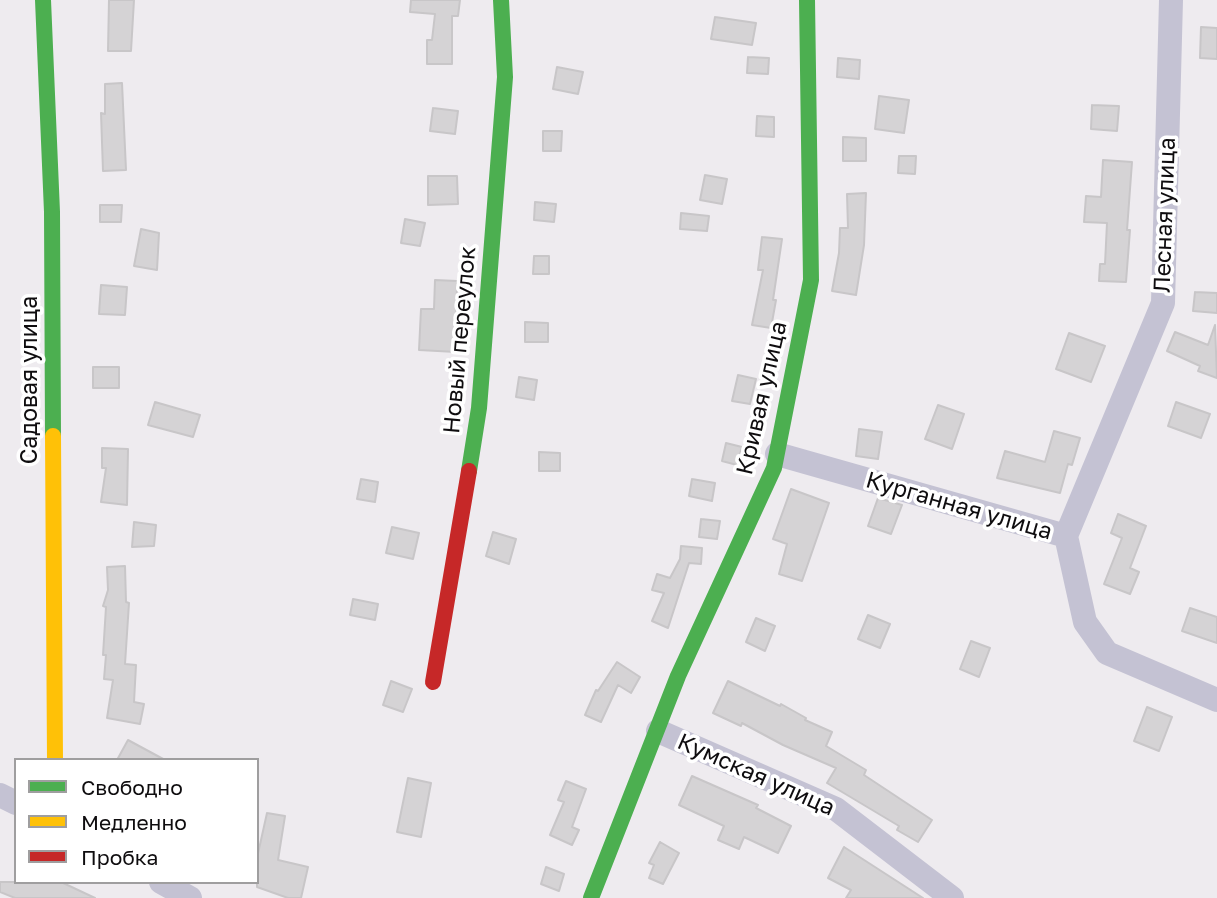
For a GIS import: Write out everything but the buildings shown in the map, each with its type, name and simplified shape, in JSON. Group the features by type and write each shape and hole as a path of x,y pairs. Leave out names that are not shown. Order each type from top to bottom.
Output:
{"street":[{"name":"Садовая улица","path":"43,0 52,212 55,758"},
{"name":"Новый переулок","path":"433,682 458,546 479,408 505,77 501,0"},
{"name":"Кривая улица","path":"591,898 678,676 774,468 799,355 811,280 807,0"},
{"name":"Лесная улица","path":"1066,536 1163,303 1171,0"},
{"name":"Курганная улица","path":"777,454 1066,536 1085,622 1107,653 1217,700"},
{"name":"Кумская улица","path":"658,731 836,809 952,898"},
{"path":"166,884 190,898"}],"traffic: fast":[{"path":"43,0 52,212 53,436"},
{"path":"469,471 479,408 505,77 501,0"},
{"path":"591,898 678,676 774,468 811,280 807,0"}],"traffic: slow":[{"path":"53,436 55,758"}],"traffic: jam":[{"path":"433,682 469,471"}]}
